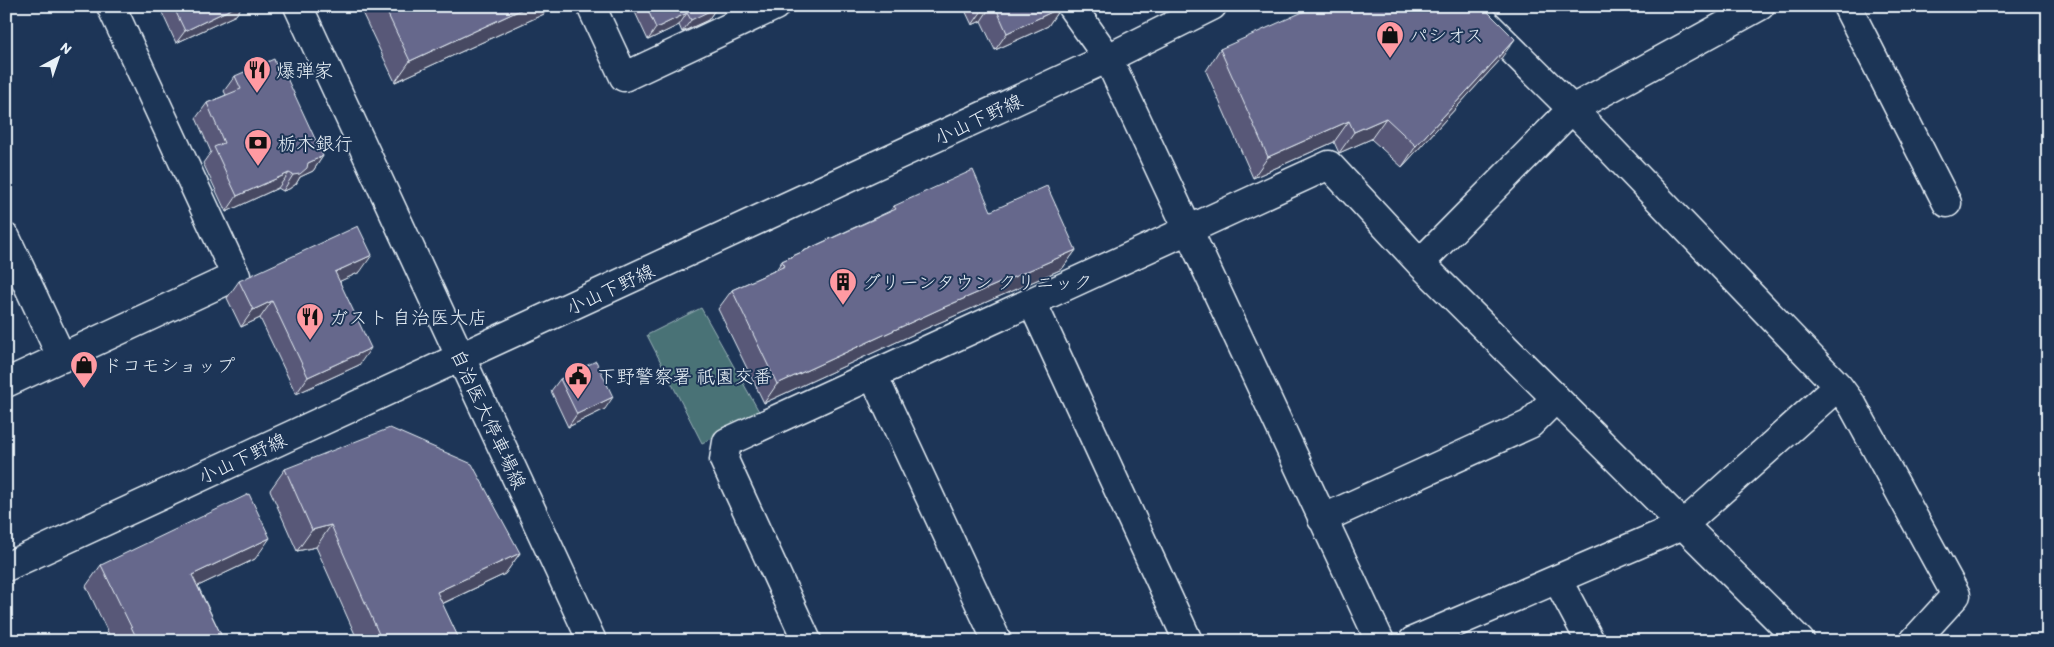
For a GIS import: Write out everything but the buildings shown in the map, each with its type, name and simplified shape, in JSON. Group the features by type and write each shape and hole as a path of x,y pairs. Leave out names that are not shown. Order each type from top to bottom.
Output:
{"street":[{"path":"6,383 236,276 111,6"},
{"name":"自治医大停車場線","path":"298,6 592,641"},
{"path":"592,6 624,77 774,6"},
{"path":"1071,6 1108,58 1380,641"},
{"name":"小山下野線","path":"6,567 1108,58 1212,6"},
{"path":"1468,6 1572,109 1838,386 1853,406 1956,595 1914,641"},
{"path":"1420,263 1572,109 1760,6"},
{"path":"1847,6 1947,203"},
{"path":"807,641 724,460 727,442 1329,166 1420,263 1800,641"},
{"path":"6,238 62,358"},
{"path":"1032,302 1188,641"},
{"path":"873,375 998,641"},
{"path":"1413,641 1684,525 1838,386"},
{"path":"1322,519 1530,424 1556,398"},
{"path":"1557,579 1590,641"}],"green space":[{"path":"701,308 761,415 702,443 647,335"}],"place":[{"name":"パシオス","path":"1390,59"},
{"name":"爆弾家","path":"257,94"},
{"name":"栃木銀行","path":"258,167"},
{"name":"グリーンタウン クリニック","path":"843,306"},
{"name":"ガスト 自治医大店","path":"310,341"},
{"name":"ドコモショップ","path":"84,389"},
{"name":"下野警察署 祇園交番","path":"578,400"}]}
